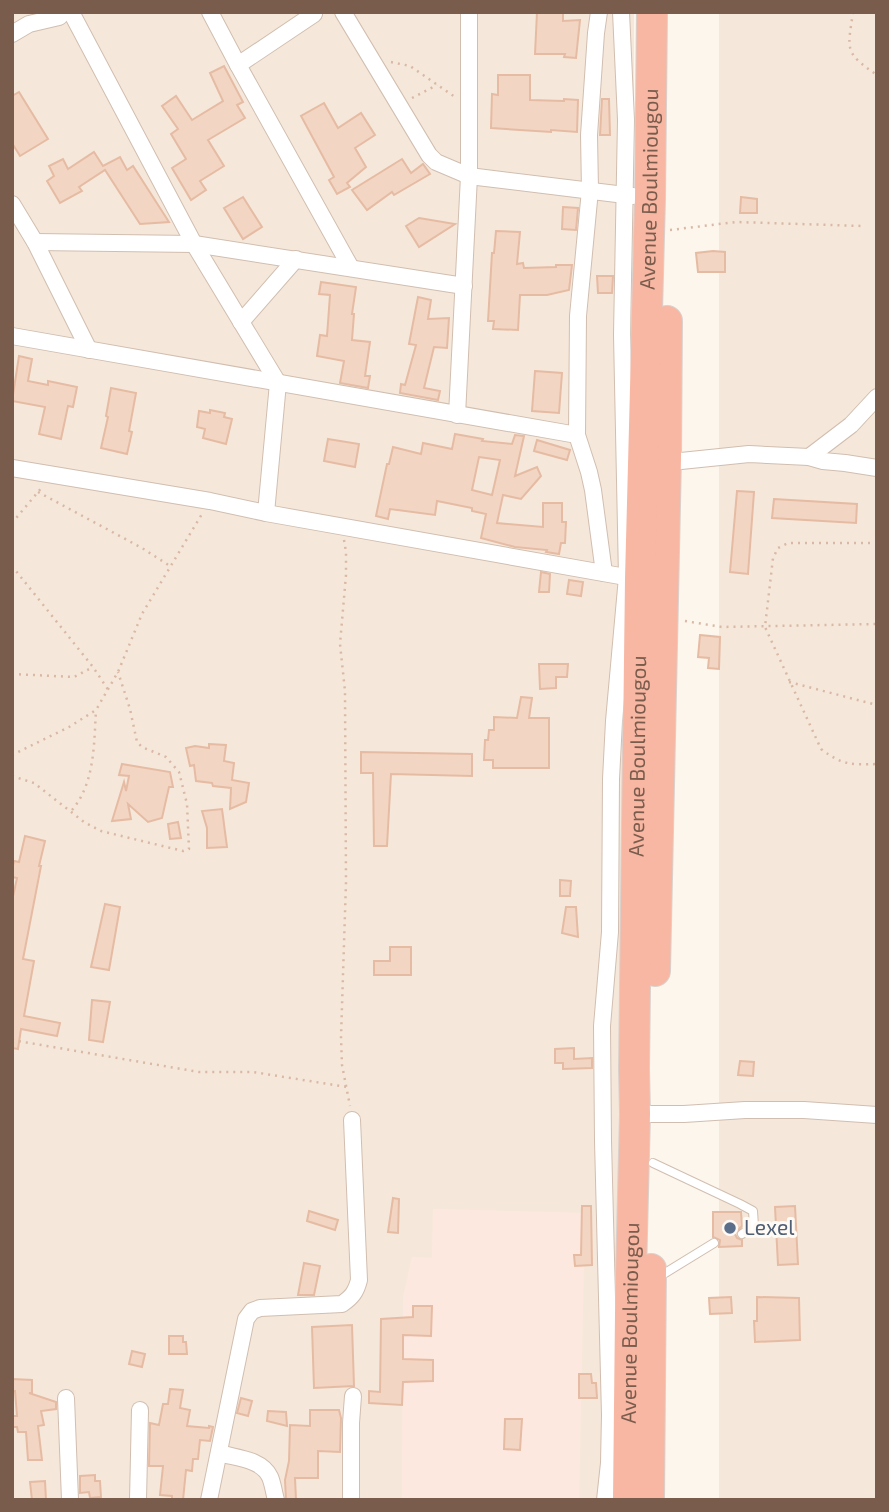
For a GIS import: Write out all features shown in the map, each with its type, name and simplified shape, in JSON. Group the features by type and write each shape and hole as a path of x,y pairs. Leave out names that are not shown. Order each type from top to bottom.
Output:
{"highway":[{"name":"Avenue Boulmiougou","path":"649,1500 653,1163 634,1069 633,578 637,197 652,12"},
{"name":"Avenue Boulmiougou","path":"628,1500 630,1314 644,1113 662,618 671,12"}],"street":[{"path":"12,34 29,24 59,17 64,12"},
{"path":"71,12 194,244 278,383 266,513"},
{"path":"211,12 351,268"},
{"path":"297,12 320,13"},
{"path":"343,12 398,105 436,162 469,176 637,197 626,120 621,12"},
{"path":"457,415 469,176 469,12"},
{"path":"599,12 589,135 590,190 578,316 577,435 593,491 604,573"},
{"path":"238,65 320,13"},
{"path":"12,204 35,243 89,350"},
{"path":"35,243 194,244 464,286"},
{"path":"241,322 296,259"},
{"path":"12,336 577,435"},
{"path":"809,457 851,425 877,397"},
{"path":"666,458 681,461 749,454 809,457 877,468"},
{"path":"12,468 633,578 614,721 610,932 602,1026 610,1415 605,1500"},
{"path":"644,1113 792,1110 877,1115"},
{"path":"209,1500 246,1319 252,1311 260,1308 342,1304 351,1298 356,1289 359,1280 352,1120"},
{"path":"351,1500 353,1396"},
{"path":"66,1398 70,1500"},
{"path":"138,1500 140,1410"},
{"path":"219,1453 254,1462 263,1468 270,1476 276,1500"}],"lane":[{"path":"653,1163 753,1211 754,1226 742,1234"},
{"path":"651,1281 714,1243"}],"path":[{"path":"853,12 848,46 858,62 877,75"},
{"path":"370,58 410,66 469,107"},
{"path":"398,105 437,85"},
{"path":"667,231 736,222 863,226"},
{"path":"12,523 52,476"},
{"path":"38,492 171,566"},
{"path":"12,755 69,727 96,710 118,672 142,614 210,501"},
{"path":"342,526 346,552 340,644 345,691 346,882 341,1037 342,1065 352,1120"},
{"path":"877,543 788,542 778,548 769,577 765,627 821,749 835,759 853,765 877,764"},
{"path":"12,566 93,667 108,691"},
{"path":"662,618 722,627 877,624"},
{"path":"12,674 74,677 93,667"},
{"path":"12,776 34,783 84,822 101,831 183,851 188,849 187,804 179,772 166,757 142,747 137,742 118,672"},
{"path":"789,682 877,705"},
{"path":"71,811 78,803 90,773 96,710"},
{"path":"12,1040 199,1072 253,1072 347,1087"}],"shaded area":[{"path":"12,12 634,12 634,1500 12,1500"},
{"path":"719,12 877,12 877,1500 719,1500"},
{"path":"433,1209 585,1213 579,1500 402,1500 403,1298 412,1257 432,1258"}],"building":[{"path":"537,12 563,12 563,21 580,20 576,58 564,57 565,54 535,54"},
{"path":"224,66 243,102 237,105 245,118 208,140 224,166 200,181 206,190 191,200 172,168 186,159 171,134 178,129 162,106 176,96 192,120 223,101 210,73"},
{"path":"498,75 530,75 530,100 578,100 577,132 491,128 492,94 498,95"},
{"path":"19,92 48,139 20,156 12,143 12,96"},
{"path":"602,99 609,99 610,135 600,135"},
{"path":"324,103 338,128 361,113 375,135 355,148 366,167 347,183 350,187 337,194 329,180 334,177 301,116"},
{"path":"94,152 103,166 120,157 127,170 133,166 169,222 140,224 105,170 79,187 82,191 60,203 47,181 54,176 49,166 63,159 68,169"},
{"path":"402,159 411,173 423,164 430,174 394,195 392,192 367,210 352,190"},
{"path":"243,197 262,227 243,239 224,208"},
{"path":"741,197 757,199 757,213 740,213"},
{"path":"563,207 578,208 576,230 562,229"},
{"path":"419,218 455,224 419,247 406,226"},
{"path":"496,231 520,232 517,264 523,263 524,268 572,265 569,290 547,295 520,295 518,330 493,329 494,321 488,321"},
{"path":"725,252 725,272 698,272 696,253"},
{"path":"597,276 613,276 612,293 598,293"},
{"path":"321,282 356,287 352,340 370,342 365,376 370,376 368,388 340,383 344,361 317,356 320,335 327,336 330,295 319,294"},
{"path":"418,297 431,300 428,319 449,318 447,348 434,347 424,388 440,391 438,400 400,393 401,384 405,385 416,345 409,344"},
{"path":"19,356 32,359 28,381 48,385 48,381 77,387 73,407 68,406 61,439 39,434 45,407 12,401"},
{"path":"535,371 562,373 559,413 532,411"},
{"path":"111,388 136,393 127,454 101,448"},
{"path":"210,410 225,413 224,417 232,419 226,444 203,438 205,429 197,427 199,411 210,413"},
{"path":"455,434 483,439 482,441 512,444 515,435 524,436 515,476 537,467 541,476 521,499 503,495 497,523 543,527 543,503 562,503 562,522 566,522 565,543 561,543 559,554 481,538 486,514 472,511 472,508 437,501 435,515 390,509 388,519 376,516 393,447 421,454 423,443 452,449","holes":["479,457 500,460 492,495 472,490"]},
{"path":"328,439 359,444 355,467 324,461"},
{"path":"537,440 570,450 567,460 534,451"},
{"path":"737,491 754,492 748,574 730,572"},
{"path":"774,499 857,504 856,523 772,518"},
{"path":"541,572 550,574 549,592 539,592"},
{"path":"569,580 583,582 581,596 567,594"},
{"path":"700,635 720,637 719,669 708,668 709,658 698,657"},
{"path":"539,664 568,664 567,677 556,677 556,688 540,689"},
{"path":"521,697 532,698 529,718 549,718 549,768 493,768 493,760 484,760 485,740 488,740 489,730 494,730 494,717 517,718"},
{"path":"209,744 226,745 224,761 234,763 232,780 249,783 246,802 230,809 231,788 196,781 194,765 190,766 186,748 209,748"},
{"path":"361,752 472,754 472,776 391,774 387,846 374,846 373,773 361,773"},
{"path":"122,764 170,772 173,787 169,787 162,818 148,822 128,804 131,819 112,821 124,782 126,791 129,776 119,775"},
{"path":"222,809 227,847 207,848 207,828 202,811"},
{"path":"178,822 181,838 170,839 168,824"},
{"path":"25,836 45,841 23,959 34,961 24,1016 60,1023 57,1036 21,1029 18,1049 12,1048 12,901 17,878 12,877 12,870 14,861 19,862"},
{"path":"560,880 571,881 570,896 560,896"},
{"path":"105,904 120,907 109,970 91,967"},
{"path":"566,907 576,907 578,937 562,933"},
{"path":"390,947 411,947 411,975 374,975 374,961 390,961"},
{"path":"92,1000 110,1002 103,1042 89,1040"},
{"path":"574,1048 574,1059 592,1058 592,1068 563,1069 563,1063 555,1063 555,1049"},
{"path":"740,1061 754,1062 753,1076 738,1075"},
{"path":"393,1198 399,1199 398,1233 388,1232"},
{"path":"582,1206 591,1206 592,1265 575,1266 574,1255 581,1255"},
{"path":"795,1206 798,1264 778,1265 775,1207"},
{"path":"309,1211 338,1220 335,1230 307,1221"},
{"path":"713,1212 741,1212 742,1226 735,1234 742,1240 742,1246 719,1247 720,1240 713,1237"},
{"path":"304,1263 320,1266 314,1295 298,1295"},
{"path":"731,1297 732,1313 710,1314 709,1298"},
{"path":"757,1297 799,1298 800,1340 755,1342"},
{"path":"413,1306 432,1306 431,1336 403,1335 403,1359 433,1360 433,1381 403,1382 402,1405 369,1403 369,1391 380,1392 381,1319 413,1317"},
{"path":"352,1325 354,1386 314,1388 312,1327"},
{"path":"169,1336 183,1336 187,1354 169,1354"},
{"path":"132,1351 145,1354 142,1367 129,1364"},
{"path":"579,1374 591,1374 592,1383 596,1383 597,1398 579,1398"},
{"path":"12,1379 32,1380 32,1393 29,1393 56,1402 56,1409 41,1411 44,1425 38,1426 42,1460 28,1460 26,1432 18,1432 17,1427 12,1427 12,1416 17,1416"},
{"path":"170,1389 183,1390 180,1408 190,1410 187,1426 213,1427 210,1441 200,1440 198,1459 193,1459 192,1471 186,1470 183,1500 172,1500 172,1496 160,1495 163,1466 149,1466 150,1423 159,1425 163,1404 168,1404"},
{"path":"241,1398 252,1401 248,1416 237,1413"},
{"path":"310,1410 339,1410 340,1452 318,1451 318,1478 295,1478 296,1500 286,1500 290,1425 310,1426"},
{"path":"268,1411 286,1412 287,1426 267,1421"},
{"path":"505,1419 522,1419 520,1450 504,1449"},
{"path":"95,1475 95,1481 100,1481 101,1497 90,1498 89,1492 80,1493 80,1476"},
{"path":"45,1481 46,1500 32,1500 30,1482"}],"place":[{"name":"Lexel","path":"730,1228"}]}
